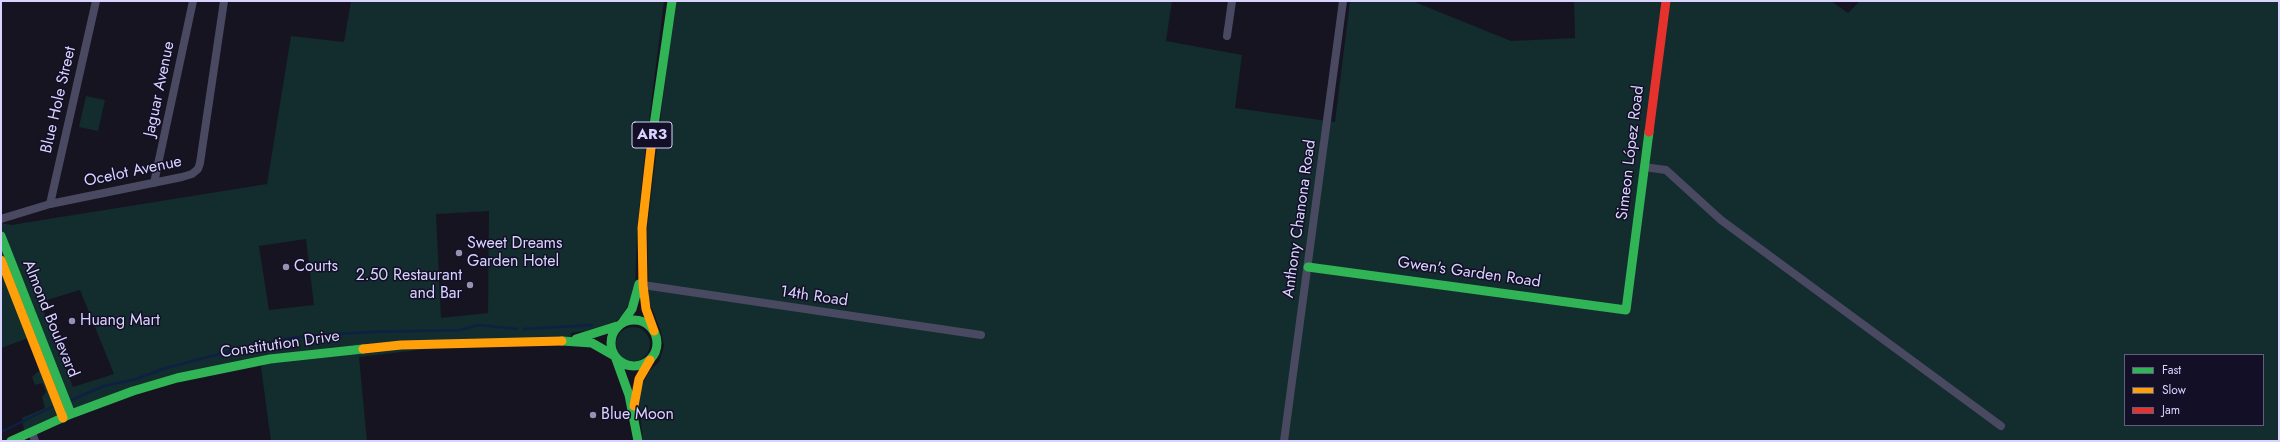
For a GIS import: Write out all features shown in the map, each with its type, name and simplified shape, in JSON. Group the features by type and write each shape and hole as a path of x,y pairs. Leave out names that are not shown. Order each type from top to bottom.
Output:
{"main road":[{"name":"AR3","path":"654,331 646,309 643,285 642,228 646,180 672,1"},
{"name":"Simeon López Road","path":"1626,310 1666,1"},
{"name":"Almond Boulevard","path":"1,236 67,416"},
{"name":"Almond Boulevard","path":"1,260 67,416"},
{"name":"Gwen's Garden Road","path":"1308,267 1626,310"},
{"name":"AR3","path":"619,325 636,300 642,269"},
{"path":"634,417 636,388 643,370 657,346 654,331 643,322 629,320 619,325 610,340 634,417 638,441"},
{"name":"Constitution Drive","path":"566,341 619,325"},
{"name":"Constitution Drive","path":"10,441 67,416 121,395 177,378 270,359 401,345 566,341 592,343 615,357"},
{"path":"615,357 630,366 644,364 650,360"}],"street":[{"name":"Blue Hole Street","path":"50,204 96,1"},
{"name":"Jaguar Avenue","path":"154,183 193,1"},
{"name":"Ocelot Avenue","path":"1,219 50,204 192,174 200,163 224,1"},
{"path":"1227,36 1232,1"},
{"name":"Anthony Chanona Road","path":"1284,441 1343,1"},
{"path":"1644,167 1666,170 1721,220 2000,426"},
{"name":"14th Road","path":"643,285 981,336"},
{"path":"32,432 36,441"}],"green space":[{"path":"351,1 664,1 644,161 637,231 635,292 622,316 615,322 585,331 571,333 571,344 452,346 359,357 367,441 271,441 261,367 269,360 177,378 25,435 22,418 45,408 42,397 46,392 42,383 35,385 32,377 42,368 31,337 1,348 1,223 11,225 267,184 291,36 344,42","holes":["489,211 488,313 441,318 436,214","306,239 314,305 269,310 259,246","80,290 114,374 73,387 40,302"]},
{"path":"675,1 1172,1 1166,41 1242,55 1235,108 1335,122 1350,1 1412,1 1511,41 1575,38 1574,1 1831,1 1848,13 1860,1 2279,1 2279,441 643,441 639,406 640,390 650,370 659,362 664,346 661,332 649,301 647,229"},
{"path":"86,96 105,100 98,131 79,127"},
{"path":"630,327 636,327 640,328 647,334 650,344 649,351 643,358 636,361 630,361 626,360 619,354 616,347 616,341 617,337 623,330"}],"waterway":[{"path":"69,401 104,386 136,379 166,368 246,347 297,337 368,332 460,330 478,325 517,329"},
{"path":"524,329 592,325"},
{"path":"1,432 54,406"}],"traffic: fast":[{"path":"652,139 672,1"},
{"path":"1308,267 1626,310 1649,132"},
{"path":"1,236 71,414"},
{"path":"622,323 632,309 639,284"},
{"path":"629,320 639,320 647,324 653,330 657,338 657,343 657,348 653,356 647,362 639,366 629,366 621,362 615,356 611,348 611,338 615,330 621,324 629,320"},
{"path":"576,339 617,326"},
{"path":"562,341 592,343 613,355"},
{"path":"11,441 71,414 133,391 177,378 270,359 363,349"},
{"path":"616,359 629,395 638,441"}],"traffic: slow":[{"path":"652,139 642,228 643,285 646,309 654,331"},
{"path":"1,260 63,418"},
{"path":"363,349 401,345 562,341"},
{"path":"634,406 639,379 650,360"}],"traffic: jam":[{"path":"1649,132 1666,1"}],"place":[{"name":"Sweet Dreams Garden Hotel","path":"459,253"},
{"name":"Courts","path":"286,267"},
{"name":"2.50 Restaurant and Bar","path":"470,285"},
{"name":"Huang Mart","path":"72,321"},
{"name":"Blue Moon","path":"593,415"}]}
